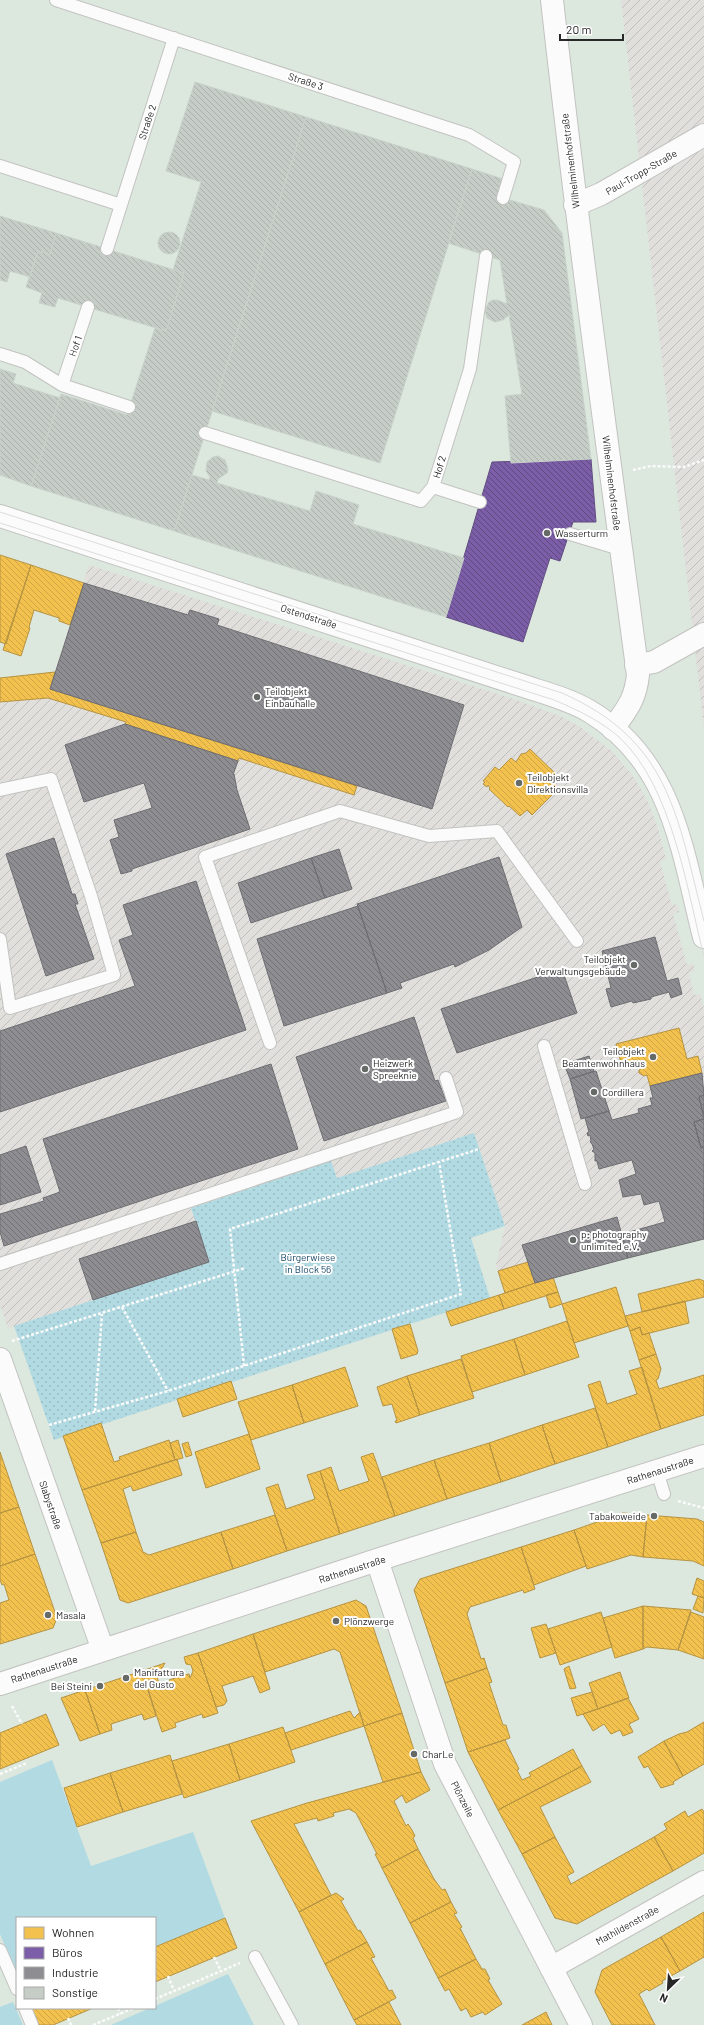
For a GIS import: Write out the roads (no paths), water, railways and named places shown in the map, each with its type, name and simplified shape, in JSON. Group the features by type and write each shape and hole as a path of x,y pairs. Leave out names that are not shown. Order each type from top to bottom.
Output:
{"street":[{"name":"Wilhelminenhofstraße","path":"552,0 576,205 620,549 638,675 636,692 631,703 614,729"},
{"name":"Paul-Tropp-Straße","path":"576,205 614,187 704,135"},
{"name":"Ostendstraße","path":"0,516 533,689 588,710 614,729"},
{"path":"636,665 654,662 704,634"},
{"path":"614,729 643,758 662,790 678,832 704,937"},
{"name":"Slabystraße","path":"3,1351 103,1650"},
{"name":"Rathenaustraße","path":"0,1684 377,1560 704,1456"},
{"name":"Plönzeile","path":"377,1560 445,1764 581,2025"},
{"name":"Mathildenstraße","path":"551,1968 704,1882"}],"lane":[{"name":"Straße 3","path":"56,0 469,135 514,162 503,198"},
{"name":"Straße 2","path":"108,249 174,38"},
{"path":"0,166 121,205"},
{"name":"Hof 2","path":"206,433 421,501 434,487 470,369 486,256"},
{"name":"Hof 1","path":"62,385 88,307"},
{"path":"0,354 25,362 62,385 129,407"},
{"path":"434,487 480,502"},
{"path":"570,534 620,549"},
{"path":"0,790 51,779 91,896 114,975 10,1008 0,939"},
{"path":"270,1043 205,857 340,811 429,836 497,831 577,941"},
{"path":"544,1046 586,1184"},
{"path":"0,1264 457,1112 446,1078"},
{"path":"657,1471 670,1497"},
{"path":"0,1950 16,1987"},
{"path":"255,1957 292,2025"},
{"path":"25,2009 32,2025"}],"tram line":[{"path":"0,512 562,693 598,712 626,734 648,759 664,786 676,816 686,848 704,921"},
{"path":"0,523 554,700 597,721 620,738 638,759 653,783 675,840 684,871 704,957"}],"place":[{"name":"Wasserturm","path":"547,533"},
{"name":"Teilobjekt Einbauhalle","path":"257,697"},
{"name":"Teilobjekt Direktionsvilla","path":"519,783"},
{"name":"Teilobjekt Verwaltungsgebäude","path":"634,965"},
{"name":"Teilobjekt Beamtenwohnhaus","path":"653,1057"},
{"name":"Heizwerk Spreeknie","path":"365,1069"},
{"name":"Cordillera","path":"594,1092"},
{"name":"p: photography unlimited e.V.","path":"573,1240"},
{"name":"Tabakoweide","path":"654,1516"},
{"name":"Masala","path":"48,1615"},
{"name":"Plönzwerge","path":"336,1621"},
{"name":"Manifattura del Gusto","path":"126,1678"},
{"name":"Bei Steini","path":"100,1686"},
{"name":"CharLe","path":"414,1754"}],"park label":[{"name":"Bürgerwiese in Block 56","path":"308,1262"}]}
